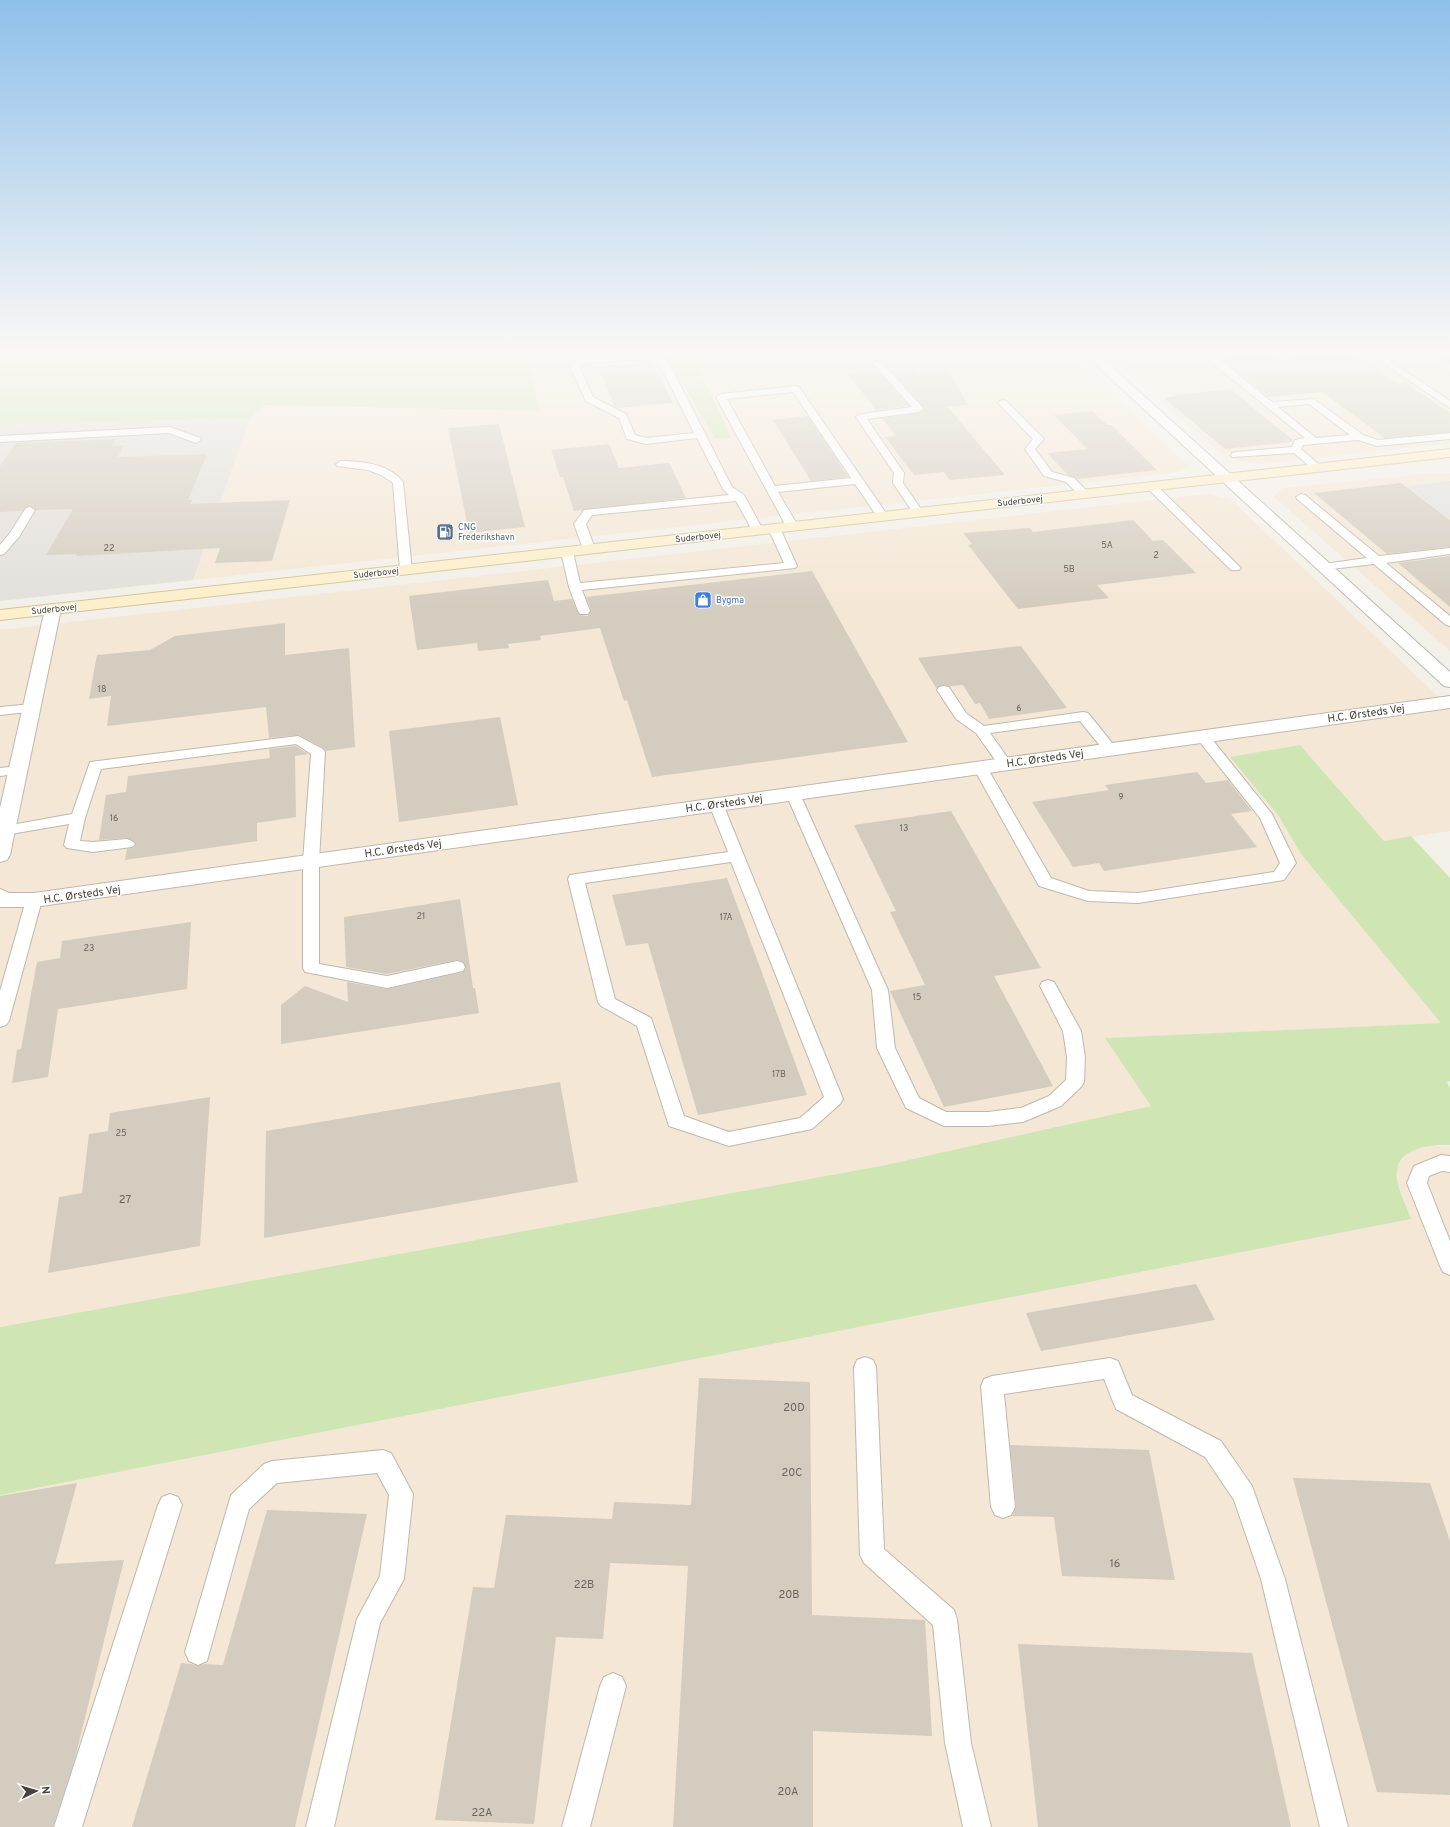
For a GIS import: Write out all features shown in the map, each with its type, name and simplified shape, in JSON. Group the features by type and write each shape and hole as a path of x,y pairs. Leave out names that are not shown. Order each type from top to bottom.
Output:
{"street":[{"path":"1180,436 1450,682"},
{"name":"Suderbovej","path":"0,615 1151,486 1397,460 1412,456 1450,453"},
{"name":"Suderbovej","path":"1397,460 1421,462 1450,461"},
{"path":"0,855 53,609"},
{"name":"H.C. Ørsteds Vej","path":"1,900 34,900 1450,702"}],"lane":[{"path":"0,439 52,436"},
{"path":"186,436 196,440"},
{"path":"631,436 646,441 689,436"},
{"path":"702,436 728,489 740,497 757,530"},
{"path":"743,436 792,526"},
{"path":"828,436 882,516"},
{"path":"874,436 899,473 898,483 918,512"},
{"path":"1036,436 1039,439 1030,449 1048,474 1070,480 1084,494"},
{"path":"1308,436 1314,441"},
{"path":"1296,450 1299,442 1359,437 1378,443 1447,436"},
{"path":"1378,443 1397,460"},
{"path":"1236,455 1296,450 1318,468"},
{"path":"340,464 367,465 378,468 398,482 406,570"},
{"path":"772,489 858,481"},
{"path":"1151,486 1235,568"},
{"path":"589,549 580,524 588,512 740,497"},
{"path":"1301,497 1450,622"},
{"path":"0,552 15,535 30,510"},
{"path":"575,586 791,566 774,528"},
{"path":"1323,567 1450,551"},
{"path":"567,552 575,586 584,611"},
{"path":"944,690 961,716 981,730 1005,764"},
{"path":"0,711 32,708"},
{"path":"981,730 1083,716 1110,749"},
{"path":"980,767 1046,882 1088,896 1138,898 1279,876 1288,863 1267,817 1202,736"},
{"path":"127,844 93,847 72,845 78,818 96,765 298,740 318,752 311,861 311,968 387,982 457,967"},
{"path":"0,772 18,770"},
{"path":"793,794 880,990 886,1048 912,1103 944,1118 988,1119 1023,1115 1055,1100 1075,1082 1076,1057 1072,1031 1048,986"},
{"path":"716,804 737,856 834,1099 805,1124 728,1139 676,1121 645,1022 607,1002 576,879 737,856"},
{"path":"6,830 78,818"},
{"path":"0,1021 34,900"},
{"path":"1450,1164 1441,1163 1421,1171 1417,1183 1450,1266"},
{"path":"865,1367 872,1555 945,1619 958,1743 977,1827"},
{"path":"1003,1507 992,1386 1110,1368 1124,1402 1213,1449 1244,1494 1273,1579 1334,1827"},
{"path":"198,1652 239,1503 272,1472 383,1461 401,1494 392,1579 369,1619 320,1827"},
{"path":"68,1827 170,1504"},
{"path":"576,1827 613,1686"}],"shaded area":[{"path":"0,436 244,436 193,580 0,601"},
{"path":"244,436 1157,436 1189,466 1183,470 1172,473 193,580"},
{"path":"1200,436 1450,436 1450,443 1260,464 1237,461 1215,449"},
{"path":"1450,473 1450,651 1273,496 1283,488 1421,474"},
{"path":"1450,481 1450,519 1407,486"},
{"path":"1206,494 1231,499 1450,708 1450,831 1384,841 1300,745 1231,757 1278,815 1301,854 1442,1023 1106,1038 1152,1106 886,1165 0,1327 0,630"},
{"path":"1421,1146 1450,1146 1450,1827 0,1827 0,1495 1411,1219 1398,1183 1397,1168 1407,1153"}],"green space":[{"path":"714,436 730,436 731,438 715,438"},
{"path":"1300,745 1384,841 1411,836 1450,878 1450,1081 1447,1082 1450,1088 1450,1145 1420,1148 1404,1156 1399,1163 1397,1172 1398,1184 1411,1219 0,1495 0,1327 886,1165 1151,1106 1105,1038 1441,1023 1301,854 1278,815 1230,757"}],"building":[{"path":"450,436 502,436 525,527 469,533"},
{"path":"783,436 822,436 848,477 811,481"},
{"path":"973,436 1005,475 950,480 944,472 914,475 885,437"},
{"path":"1075,436 1123,436 1157,470 1077,479 1068,475 1047,453 1087,449"},
{"path":"1210,436 1288,436 1293,440 1292,442 1225,449"},
{"path":"1383,436 1404,436 1385,438"},
{"path":"116,439 112,446 124,445 118,457 207,454 188,500 192,500 190,504 290,500 272,561 215,563 220,548 76,556 77,554 46,555 73,509 36,510 30,506 26,507 23,511 0,512 0,466 16,443"},
{"path":"609,444 619,468 669,463 686,498 574,511 563,477 560,477 551,450"},
{"path":"1401,483 1450,520 1450,547 1387,554 1314,493"},
{"path":"1133,520 1153,541 1163,540 1196,573 1097,585 1109,598 1018,609 968,545 972,544 963,533 1030,528 1033,532"},
{"path":"1450,556 1450,607 1398,563"},
{"path":"812,571 908,742 652,777 627,700 624,701 600,628 540,636 541,640 508,644 509,648 478,651 477,643 417,650 409,596 548,580 554,601 572,599 579,615 588,616 591,610 586,597"},
{"path":"285,623 285,655 349,648 355,747 326,751 324,748 299,735 269,738 266,707 107,726 111,696 89,699 97,655 150,650 175,636"},
{"path":"1021,646 1067,708 989,719 980,703 975,704 963,685 944,685 936,688 918,658"},
{"path":"500,717 518,805 399,822 389,731"},
{"path":"296,746 308,754 295,756 296,817 257,823 257,841 125,860 127,849 133,848 136,844 133,840 127,838 99,840 106,795 126,792 128,776 270,758 269,749"},
{"path":"1197,772 1206,783 1228,780 1252,811 1231,814 1257,847 1104,871 1099,863 1073,867 1032,802 1109,790 1105,785"},
{"path":"951,811 1041,968 994,976 1053,1086 944,1107 890,991 925,985 890,912 896,911 854,825"},
{"path":"727,878 807,1095 698,1115 648,943 626,946 612,895"},
{"path":"460,899 473,988 475,988 479,1013 281,1044 281,1005 305,986 348,1002 347,982 387,989 463,972 466,968 463,962 457,960 387,974 346,967 344,917"},
{"path":"191,922 187,989 58,1009 48,1077 12,1083 17,1050 21,1049 37,962 60,958 62,941"},
{"path":"560,1082 578,1182 264,1238 266,1131"},
{"path":"210,1097 200,1246 48,1273 59,1197 82,1193 89,1134 108,1131 110,1113"},
{"path":"1196,1284 1215,1320 1041,1351 1026,1313"},
{"path":"699,1378 810,1382 812,1615 925,1620 932,1736 813,1731 813,1827 673,1827 688,1566 610,1563 603,1639 556,1637 534,1824 435,1820 473,1587 494,1588 506,1515 612,1519 614,1502 691,1505"},
{"path":"1010,1445 1149,1450 1175,1580 1062,1576 1054,1517 1012,1516 1016,1507"},
{"path":"1293,1478 1430,1483 1450,1541 1450,1795 1377,1792"},
{"path":"77,1483 55,1564 124,1560 74,1762 53,1827 0,1827 0,1496"},
{"path":"267,1510 367,1514 295,1827 132,1827 181,1663 197,1666 204,1664 223,1665"},
{"path":"1018,1644 1252,1653 1291,1827 1038,1827"}],"place":[{"name":"CNG Frederikshavn","path":"445,532"},
{"name":"Bygma","path":"703,600"}]}
